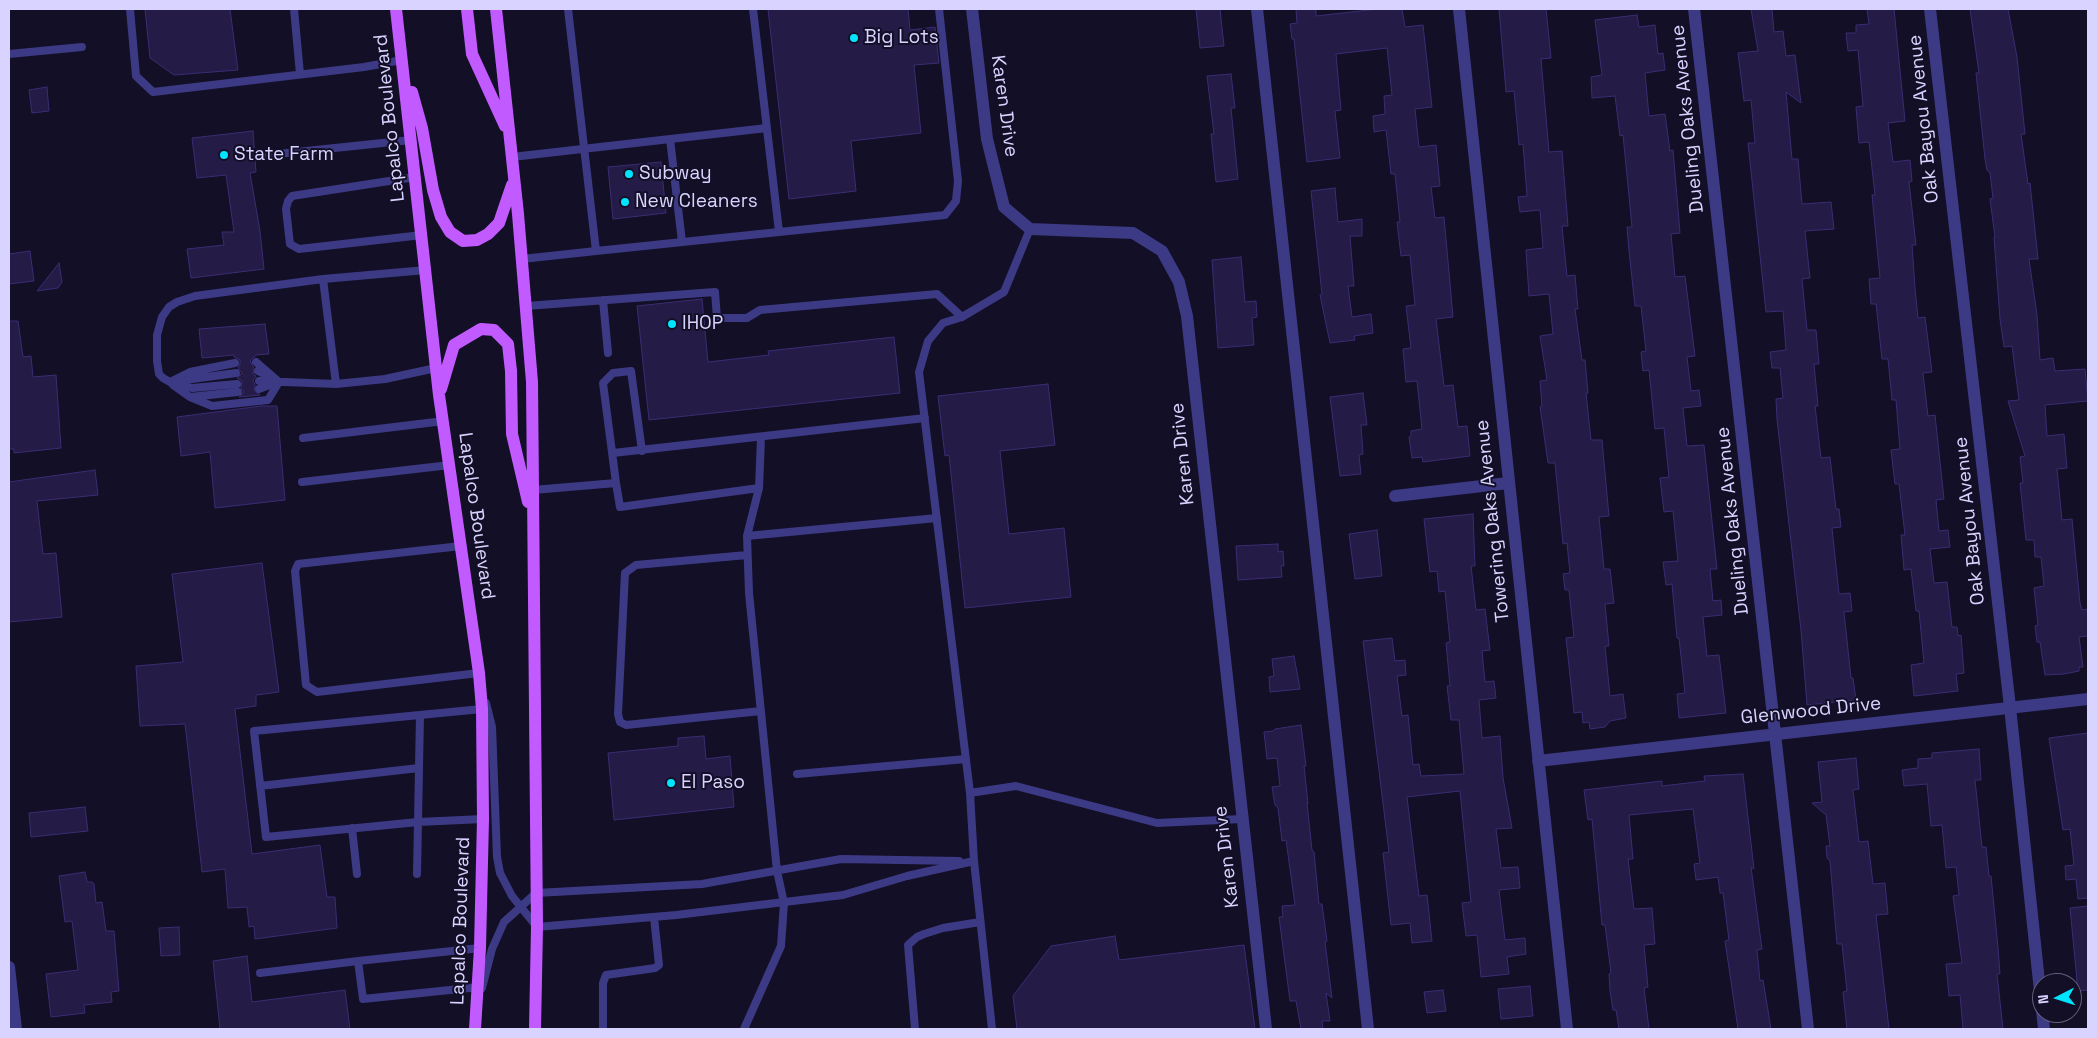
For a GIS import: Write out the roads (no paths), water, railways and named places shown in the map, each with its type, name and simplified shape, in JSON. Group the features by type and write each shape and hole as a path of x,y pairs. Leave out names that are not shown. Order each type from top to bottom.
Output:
{"main road":[{"name":"Lapalco Boulevard","path":"396,9 439,396 479,673 482,709 483,818 479,987 475,1029"},
{"path":"467,9 472,54 510,138"},
{"path":"496,9 522,259 532,382 537,927 534,1029"},
{"path":"402,60 422,128 433,190 441,216 450,232 463,241 477,240 488,234 499,223 514,178"},
{"path":"439,396 454,344 481,329 494,330 508,344 511,371 512,434 534,526"}],"street":[{"name":"Karen Drive","path":"972,9 986,139 1004,207 1030,230 1133,233 1162,251 1179,282 1187,316 1266,1029"},
{"path":"1257,9 1368,1029"},
{"name":"Towering Oaks Avenue","path":"1459,9 1567,1029"},
{"name":"Dueling Oaks Avenue","path":"1694,9 1808,1029"},
{"name":"Oak Bayou Avenue","path":"1930,9 2010,707 2044,1029"},
{"path":"1395,496 1508,484"},
{"name":"Glenwood Drive","path":"1538,761 2088,699"},
{"path":"9,968 16,1029"}],"lane":[{"path":"130,9 136,76 153,92 402,60"},
{"path":"294,9 300,74"},
{"path":"568,9 596,251"},
{"path":"753,9 779,232"},
{"path":"522,259 945,215 956,201 958,181 939,9"},
{"path":"9,54 82,47"},
{"path":"512,157 767,128"},
{"path":"670,139 682,242"},
{"path":"268,155 411,140"},
{"path":"415,177 357,187 296,194 289,198 286,209 290,244 296,248 422,235"},
{"path":"992,1029 974,861 970,793 919,372 928,341 944,323 962,317 1004,292 1030,230"},
{"path":"279,382 268,400 212,406 190,397 159,374 157,335 162,317 169,307 195,296 327,278 426,270"},
{"path":"327,278 336,384"},
{"path":"526,306 715,292 717,318 746,318 760,310 937,294 962,317"},
{"path":"603,300 608,353"},
{"path":"256,362 279,382"},
{"path":"170,382 190,372 235,363"},
{"path":"259,385 279,382 336,384 384,378 436,368"},
{"path":"258,371 279,382"},
{"path":"642,451 631,371 613,373 603,383 620,507 759,488"},
{"path":"170,382 236,373"},
{"path":"170,382 192,388 238,388 190,397"},
{"path":"613,453 761,438 925,418"},
{"path":"302,438 444,421"},
{"path":"744,1029 781,946 784,903 777,871 749,593 747,536 759,488 761,438"},
{"path":"302,482 450,465"},
{"path":"533,490 616,482"},
{"path":"747,536 937,518"},
{"path":"461,546 298,564 295,570 306,684 317,692 479,673 492,727 497,857 500,873 512,896 537,927 654,917 842,895 907,876 974,861"},
{"path":"748,555 636,565 625,573 618,714 620,722 626,725 761,711"},
{"path":"482,709 254,731 266,837 418,822 483,818"},
{"path":"417,874 420,715"},
{"path":"797,774 966,759"},
{"path":"260,786 419,768"},
{"path":"970,793 1016,786 1157,824 1242,819"},
{"path":"352,828 357,874"},
{"path":"476,1011 492,948 504,922 536,893 702,884 841,860 974,861"},
{"path":"603,1029 603,983 606,975 655,968 659,965 654,917"},
{"path":"915,1029 908,945 917,936 943,928 980,922"},
{"path":"260,973 480,948"},
{"path":"358,961 363,999 479,987"}],"place":[{"name":"Big Lots","path":"854,38"},
{"name":"State Farm","path":"224,155"},
{"name":"Subway","path":"629,174"},
{"name":"New Cleaners","path":"625,202"},
{"name":"IHOP","path":"672,324"},
{"name":"El Paso","path":"671,783"}]}
